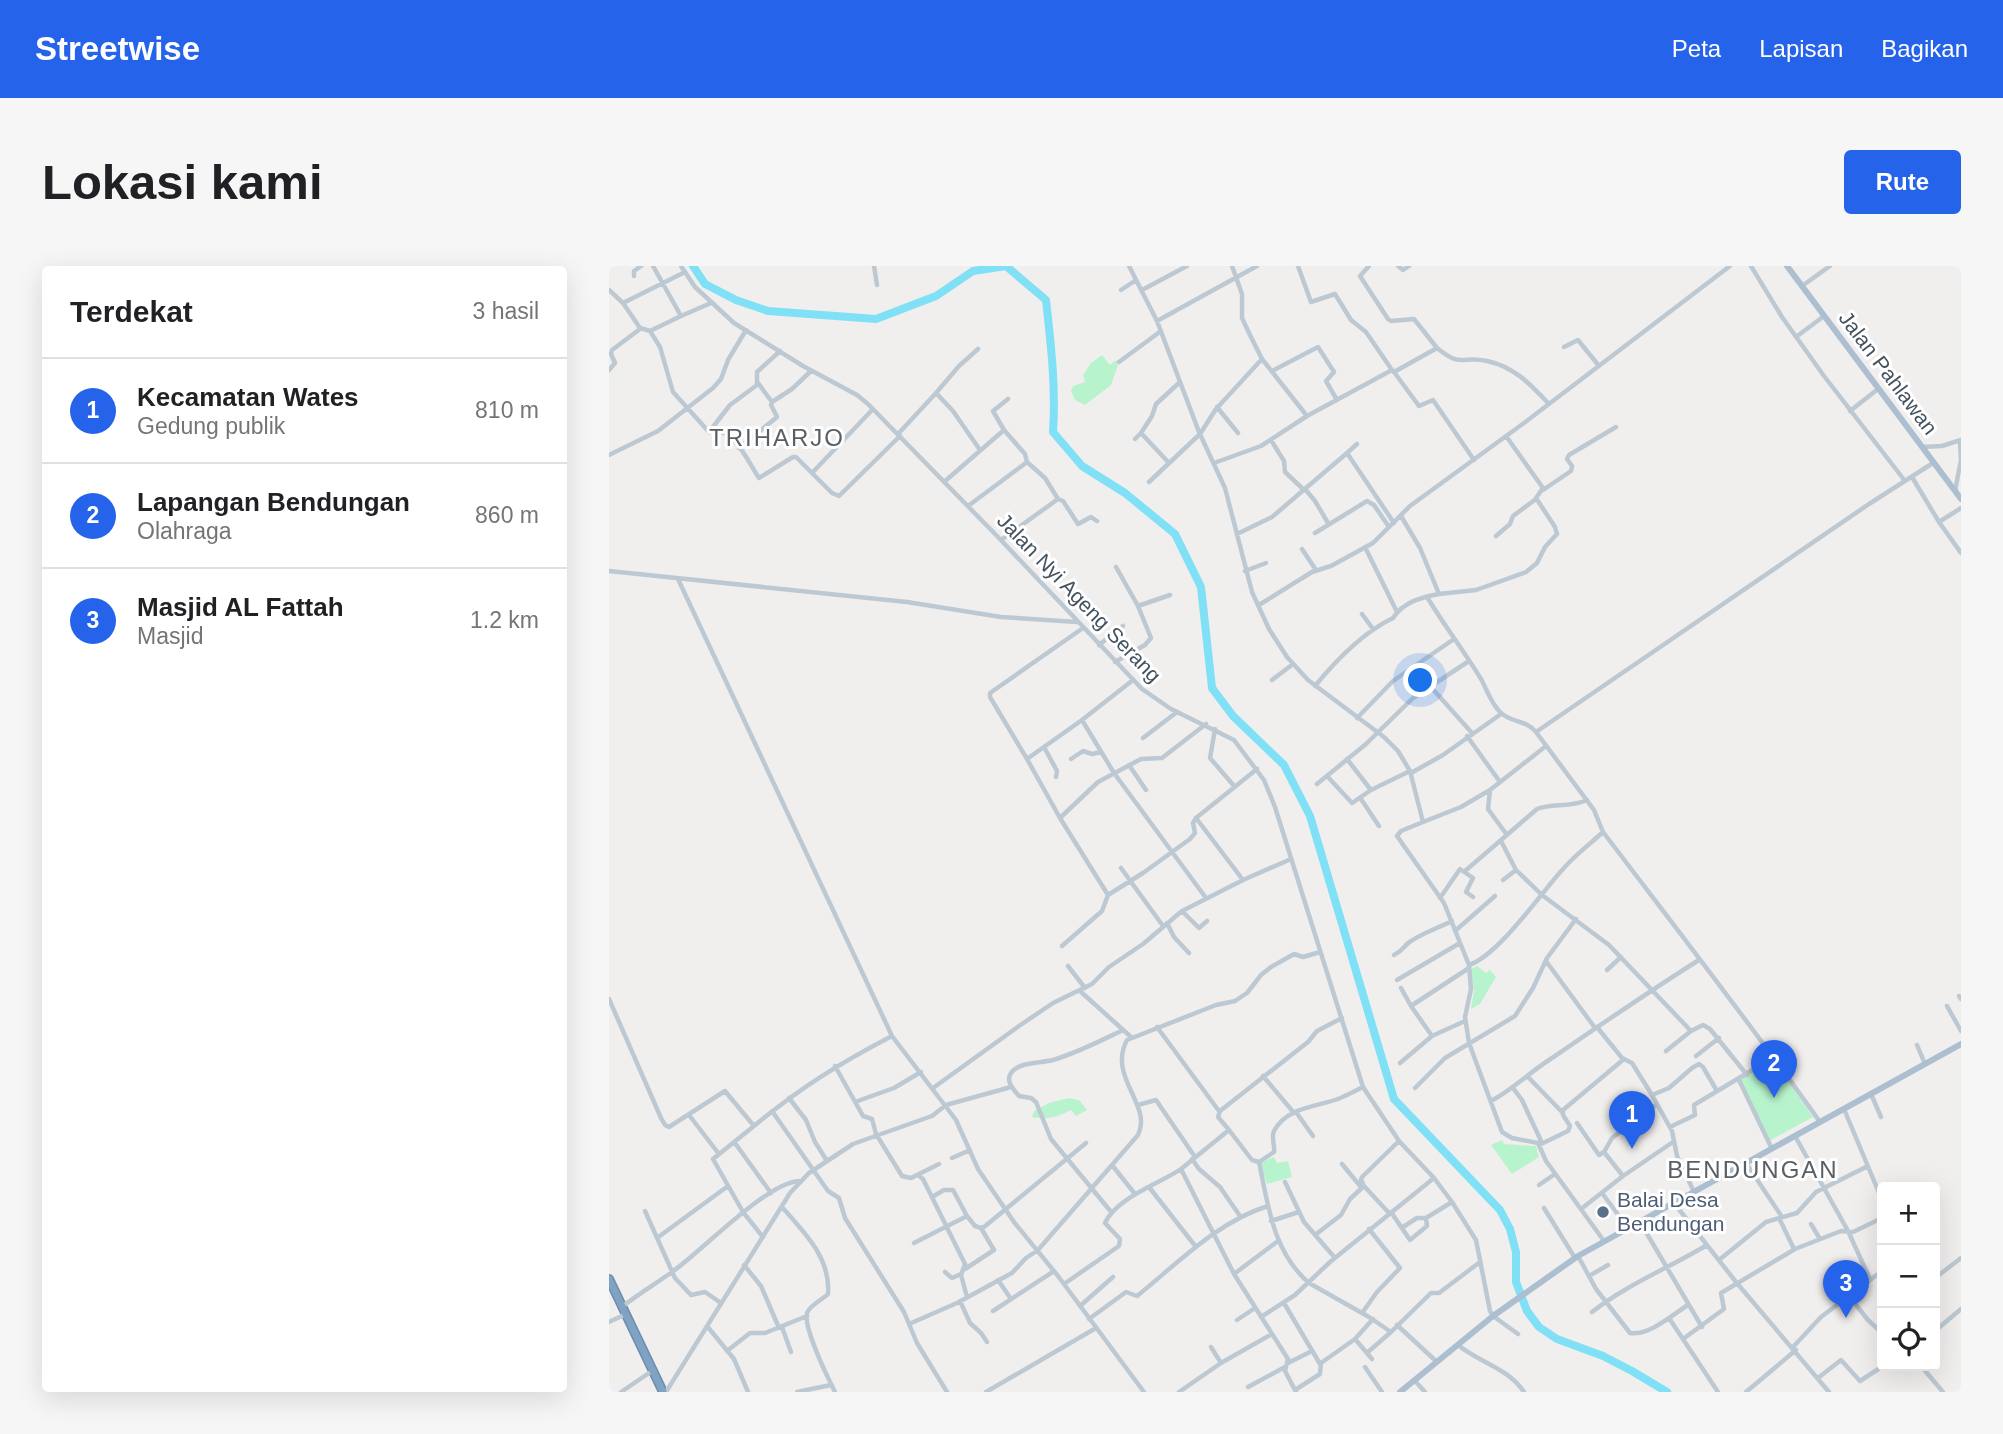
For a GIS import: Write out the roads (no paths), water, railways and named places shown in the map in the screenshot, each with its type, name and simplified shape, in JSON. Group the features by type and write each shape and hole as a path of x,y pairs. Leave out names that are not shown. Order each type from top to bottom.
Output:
{"highway":[{"path":"609,1279 664,1392"}],"main road":[{"name":"Jalan Pahlawan","path":"1787,266 1921,446 1931,465 1961,499"},
{"path":"1400,1392 1493,1316 1577,1257 1961,1044"}],"street":[{"path":"634,276 634,271 641,266"},
{"path":"653,266 681,316"},
{"name":"Jalan Nyi Ageng Serang","path":"681,266 723,315 811,371 857,395 1002,540 1150,696 1234,740 1257,769 1270,793 1363,1087 1399,1141 1434,1178 1452,1202 1476,1240 1488,1306 1493,1316"},
{"path":"874,266 877,285"},
{"path":"1129,266 1157,321 1200,434 1229,497 1245,571 1269,629 1293,664 1315,686 1378,732 1398,751 1410,772 1423,822"},
{"path":"1142,290 1187,266"},
{"path":"1231,266 1243,299 1242,318 1262,359 1307,416"},
{"path":"1157,321 1257,266"},
{"path":"1299,266 1311,302 1335,294 1351,320 1366,332 1419,406 1433,400 1474,460"},
{"path":"1369,266 1361,273 1361,278 1388,319 1414,319 1437,348 1453,360 1488,361 1521,375 1549,404"},
{"path":"1398,266 1403,270 1409,266"},
{"path":"1259,605 1316,570 1331,566 1365,547 1420,499 1730,266"},
{"path":"1751,266 1796,337 1905,481"},
{"path":"1802,286 1830,266"},
{"path":"623,303 685,272"},
{"path":"1121,290 1136,280"},
{"path":"609,290 623,303 640,328 650,331 660,347 669,384 687,409 706,430 727,434 759,478 796,457 832,494 839,496 899,435 959,366 978,349"},
{"path":"650,331 711,303"},
{"path":"1796,337 1824,316"},
{"path":"609,370 615,363 611,354 613,350 640,328"},
{"path":"609,455 658,431 718,383 746,330"},
{"path":"1119,362 1161,331"},
{"path":"1564,347 1578,340 1599,366"},
{"path":"1272,371 1318,347 1334,372 1327,381 1337,400"},
{"path":"1214,463 1258,448 1307,416 1437,348"},
{"path":"739,448 778,417 772,402 758,383 757,372 780,351"},
{"path":"1149,482 1200,434 1217,407 1262,359"},
{"path":"772,402 792,389 811,371"},
{"path":"1135,439 1152,416 1156,404 1180,382"},
{"path":"711,431 730,405 758,383"},
{"path":"1850,411 1878,389"},
{"path":"936,393 953,411 980,450"},
{"path":"1008,399 993,411 1025,454 1027,462 1045,478 1078,524 1091,517 1097,521"},
{"path":"1217,407 1238,433"},
{"path":"812,473 873,409"},
{"path":"1496,536 1510,524 1513,516 1571,471 1567,459 1569,455 1616,427"},
{"path":"944,482 1004,429"},
{"path":"1141,433 1170,463"},
{"path":"1506,436 1543,491"},
{"path":"1271,440 1284,461 1286,472 1315,501 1327,523"},
{"path":"1921,446 1943,446 1961,441 1961,460 1955,491"},
{"path":"1237,534 1272,517 1357,444"},
{"path":"1347,453 1392,525"},
{"path":"968,506 1027,462"},
{"path":"1537,732 1931,465"},
{"path":"1912,477 1961,553"},
{"path":"1002,540 1058,499"},
{"path":"1315,686 1341,656 1373,629 1393,618 1412,602 1439,594 1486,587 1526,572 1557,532 1536,499"},
{"path":"1315,533 1327,523 1367,501 1392,525"},
{"path":"1939,522 1961,508"},
{"path":"1401,516 1420,548 1439,594"},
{"path":"1365,547 1397,612"},
{"path":"1302,549 1316,570"},
{"path":"1245,571 1266,562"},
{"path":"1115,662 1146,645 1151,638 1138,606 1116,567"},
{"path":"609,571 907,602 1000,617 1078,622"},
{"path":"678,579 893,1036 956,1120 978,1169 1014,1222 1144,1392"},
{"path":"1138,606 1170,595"},
{"path":"1427,597 1501,714 1514,721 1528,723 1537,732 1594,810 1603,832 1821,1122"},
{"path":"1362,614 1373,629"},
{"path":"1099,645 1123,626"},
{"path":"1083,628 990,693 990,697 1108,895"},
{"path":"1357,718 1393,681 1454,639"},
{"path":"1317,784 1378,732 1395,713 1469,661"},
{"path":"1272,680 1293,664"},
{"path":"1027,759 1133,680"},
{"path":"1430,686 1469,734 1500,782"},
{"path":"1143,738 1177,712"},
{"path":"1327,776 1350,802 1361,799 1371,790 1443,755 1469,734 1501,714"},
{"path":"1082,720 1114,773 1206,898"},
{"path":"1060,818 1088,790 1114,773 1141,759 1162,758 1206,724"},
{"path":"1215,729 1210,758 1235,787"},
{"path":"1541,1144 1504,1134 1469,1043 1465,1021 1471,989 1469,967 1461,943 1440,898 1397,836 1401,831 1461,807 1490,790 1546,746"},
{"path":"1044,747 1057,771 1056,778"},
{"path":"1071,760 1083,751 1092,754 1101,752"},
{"path":"1347,759 1371,790"},
{"path":"1129,765 1146,790"},
{"path":"1062,946 1102,911 1108,895 1173,852 1195,833 1195,818 1257,769"},
{"path":"1490,790 1488,808 1507,835"},
{"path":"1361,799 1379,826"},
{"path":"1465,871 1542,807 1566,807 1587,800"},
{"path":"1195,818 1243,880"},
{"path":"1411,1006 1486,954 1542,895 1564,867 1603,832"},
{"path":"1501,841 1515,870 1542,895 1598,935 1691,1031"},
{"path":"933,1088 1053,1003 1083,989 1182,911 1291,859"},
{"path":"1121,868 1189,953"},
{"path":"1440,898 1460,869 1473,879 1466,892 1472,897"},
{"path":"1503,880 1515,870"},
{"path":"1455,930 1495,896"},
{"path":"1182,911 1199,928 1207,921"},
{"path":"1415,1088 1439,1062 1515,1016 1546,960 1576,919"},
{"path":"1394,955 1405,949 1407,943 1452,921"},
{"path":"1397,980 1461,943"},
{"path":"909,1324 1012,1273 1038,1250 1141,1129 1138,1105 1124,1076 1122,1055 1131,1037 1216,1005 1235,1001 1247,993 1271,967 1294,954 1303,957 1320,952"},
{"path":"1607,970 1621,957"},
{"path":"1546,960 1596,1027 1624,1059 1635,1066 1670,1127 1677,1156 1694,1192"},
{"path":"1491,1101 1652,989 1699,960"},
{"path":"1068,966 1083,989 1131,1037"},
{"path":"1401,988 1432,1036"},
{"path":"609,999 665,1125 672,1126 726,1091 754,1126"},
{"path":"1947,1006 1961,1031"},
{"path":"1342,1018 1317,1031 1308,1042 1220,1111 1218,1117 1252,1160 1259,1162 1274,1152 1275,1130 1295,1112 1338,1099 1363,1087"},
{"path":"1400,1063 1432,1036 1465,1021"},
{"path":"1666,1051 1691,1031 1705,1025 1719,1038 1747,1075"},
{"path":"1157,1027 1220,1111"},
{"path":"1112,1213 1051,1139 1036,1102 1031,1098 1022,1098 1011,1087 1010,1074 1019,1067 1053,1060 1087,1048 1123,1030"},
{"path":"763,1238 743,1212 713,1159 789,1098 835,1066 893,1036"},
{"path":"1696,1056 1719,1038"},
{"path":"1917,1045 1925,1064"},
{"path":"1670,1127 1695,1115 1694,1105 1774,1057"},
{"path":"1562,1112 1624,1059"},
{"path":"1652,1095 1669,1088 1699,1064 1717,1092"},
{"path":"835,1066 863,1116 871,1119 876,1134 910,1187"},
{"path":"855,1102 894,1088 919,1073"},
{"path":"1263,1076 1313,1136"},
{"path":"1528,1077 1562,1112 1570,1129 1541,1144"},
{"path":"1739,1080 1772,1149"},
{"path":"664,1392 800,1181 846,1147 932,1116 946,1105 1011,1087"},
{"path":"1513,1088 1525,1106 1544,1158 1604,1241"},
{"path":"1871,1094 1881,1117"},
{"path":"789,1098 806,1120 827,1161"},
{"path":"1138,1105 1156,1100 1199,1169 1220,1187 1240,1216"},
{"path":"1604,1152 1612,1138 1657,1104"},
{"path":"1844,1109 1877,1187"},
{"path":"772,1111 829,1192 839,1198 845,1217 905,1312 917,1343 947,1392"},
{"path":"689,1115 719,1154"},
{"path":"1577,1123 1597,1153 1604,1152"},
{"path":"1064,1284 1119,1246 1120,1239 1105,1223 1112,1213 1136,1194 1181,1169 1229,1130"},
{"path":"1795,1136 1848,1231 1870,1279"},
{"path":"1363,1187 1360,1180 1362,1177 1399,1141"},
{"path":"1581,1209 1674,1141"},
{"path":"735,1143 771,1193"},
{"path":"981,1228 1086,1143"},
{"path":"953,1158 970,1150"},
{"path":"1604,1152 1623,1176"},
{"path":"1259,1162 1271,1221 1278,1240 1301,1276 1391,1332"},
{"path":"1746,1163 1780,1218 1795,1249"},
{"path":"905,1179 939,1164"},
{"path":"1342,1164 1403,1227 1410,1240 1427,1226 1426,1218"},
{"path":"1112,1165 1136,1194"},
{"path":"1720,1260 1759,1227 1797,1213 1811,1196 1824,1187 1868,1166"},
{"path":"1181,1169 1234,1274 1288,1359 1286,1374 1295,1391 1320,1374 1320,1364 1284,1303"},
{"path":"1539,1185 1555,1173"},
{"path":"918,1174 923,1179 965,1264 963,1271 967,1297"},
{"path":"1261,1317 1309,1283 1369,1229 1434,1178"},
{"path":"609,1322 743,1212 786,1183 800,1181"},
{"path":"1285,1182 1299,1212 1335,1258"},
{"path":"657,1238 728,1186"},
{"path":"1149,1186 1196,1247"},
{"path":"1315,1235 1341,1214 1350,1199 1363,1187"},
{"path":"932,1197 944,1190 953,1189 967,1216 975,1226 981,1228 994,1250 953,1278 945,1272"},
{"path":"1602,1193 1628,1228"},
{"path":"1403,1227 1417,1218 1426,1218 1452,1202"},
{"path":"1674,1203 1829,1392"},
{"path":"1089,1319 1126,1292 1137,1296 1214,1233 1240,1216 1268,1206"},
{"path":"782,1207 818,1250 827,1281 828,1294 810,1309 807,1316 821,1362 835,1392"},
{"path":"1544,1208 1626,1331 1633,1335 1651,1328 1688,1305"},
{"path":"645,1211 675,1278 691,1295 705,1292 720,1303"},
{"path":"1271,1221 1299,1212"},
{"path":"914,1243 967,1216"},
{"path":"1683,1339 1724,1309 1721,1293 1737,1282 1795,1249 1841,1231 1853,1232 1877,1220"},
{"path":"1640,1222 1702,1327"},
{"path":"1811,1224 1820,1239"},
{"path":"1362,1313 1400,1268 1369,1229"},
{"path":"1234,1274 1278,1240"},
{"path":"1592,1312 1606,1301 1707,1245"},
{"path":"1940,1274 1961,1258"},
{"path":"1368,1352 1431,1293 1439,1293 1480,1262"},
{"path":"744,1265 761,1286 791,1352"},
{"path":"1589,1276 1608,1265"},
{"path":"993,1311 1054,1271"},
{"path":"1746,1392 1794,1348 1821,1317 1877,1274"},
{"path":"1080,1306 1113,1277"},
{"path":"999,1280 1011,1299"},
{"path":"1849,1296 1877,1328"},
{"path":"960,1301 970,1324 987,1342"},
{"path":"1237,1320 1255,1308"},
{"path":"1940,1327 1961,1309"},
{"path":"727,1350 750,1333 765,1334 807,1316"},
{"path":"1493,1316 1518,1334"},
{"path":"1669,1318 1718,1392"},
{"path":"1320,1364 1355,1339 1373,1319"},
{"path":"1397,1325 1437,1362"},
{"path":"707,1326 740,1368 748,1392"},
{"path":"986,1392 1095,1330"},
{"path":"1179,1392 1221,1363 1272,1334"},
{"path":"1355,1339 1372,1359"},
{"path":"1458,1345 1483,1362 1508,1373 1522,1391"},
{"path":"1211,1347 1221,1363"},
{"path":"1248,1387 1312,1351"},
{"path":"1818,1378 1841,1360 1860,1381 1877,1370"},
{"path":"1365,1367 1382,1392"},
{"path":"621,1392 653,1371"},
{"path":"1925,1371 1943,1392"},
{"path":"1415,1381 1425,1392"},
{"path":"797,1392 831,1385"}],"waterway":[{"path":"693,266 705,284 736,300 768,311 876,319 936,296 973,271 1006,266 1046,300 1053,382 1053,432 1082,466 1125,493 1175,534 1201,587 1212,688 1233,716 1284,765 1310,816 1394,1099 1500,1210 1510,1229 1516,1252 1516,1282 1527,1311 1539,1327 1557,1339 1603,1356 1667,1392"}],"place":[{"name":"Lapangan Bendungan","path":"1774,1098"},
{"name":"Kecamatan Wates","path":"1632,1149"},
{"name":"Balai Desa Bendungan","path":"1603,1212"},
{"name":"Masjid AL Fattah","path":"1846,1318"}],"district":[{"name":"TRIHARJO","path":"777,438"},
{"name":"BENDUNGAN","path":"1753,1170"}]}
